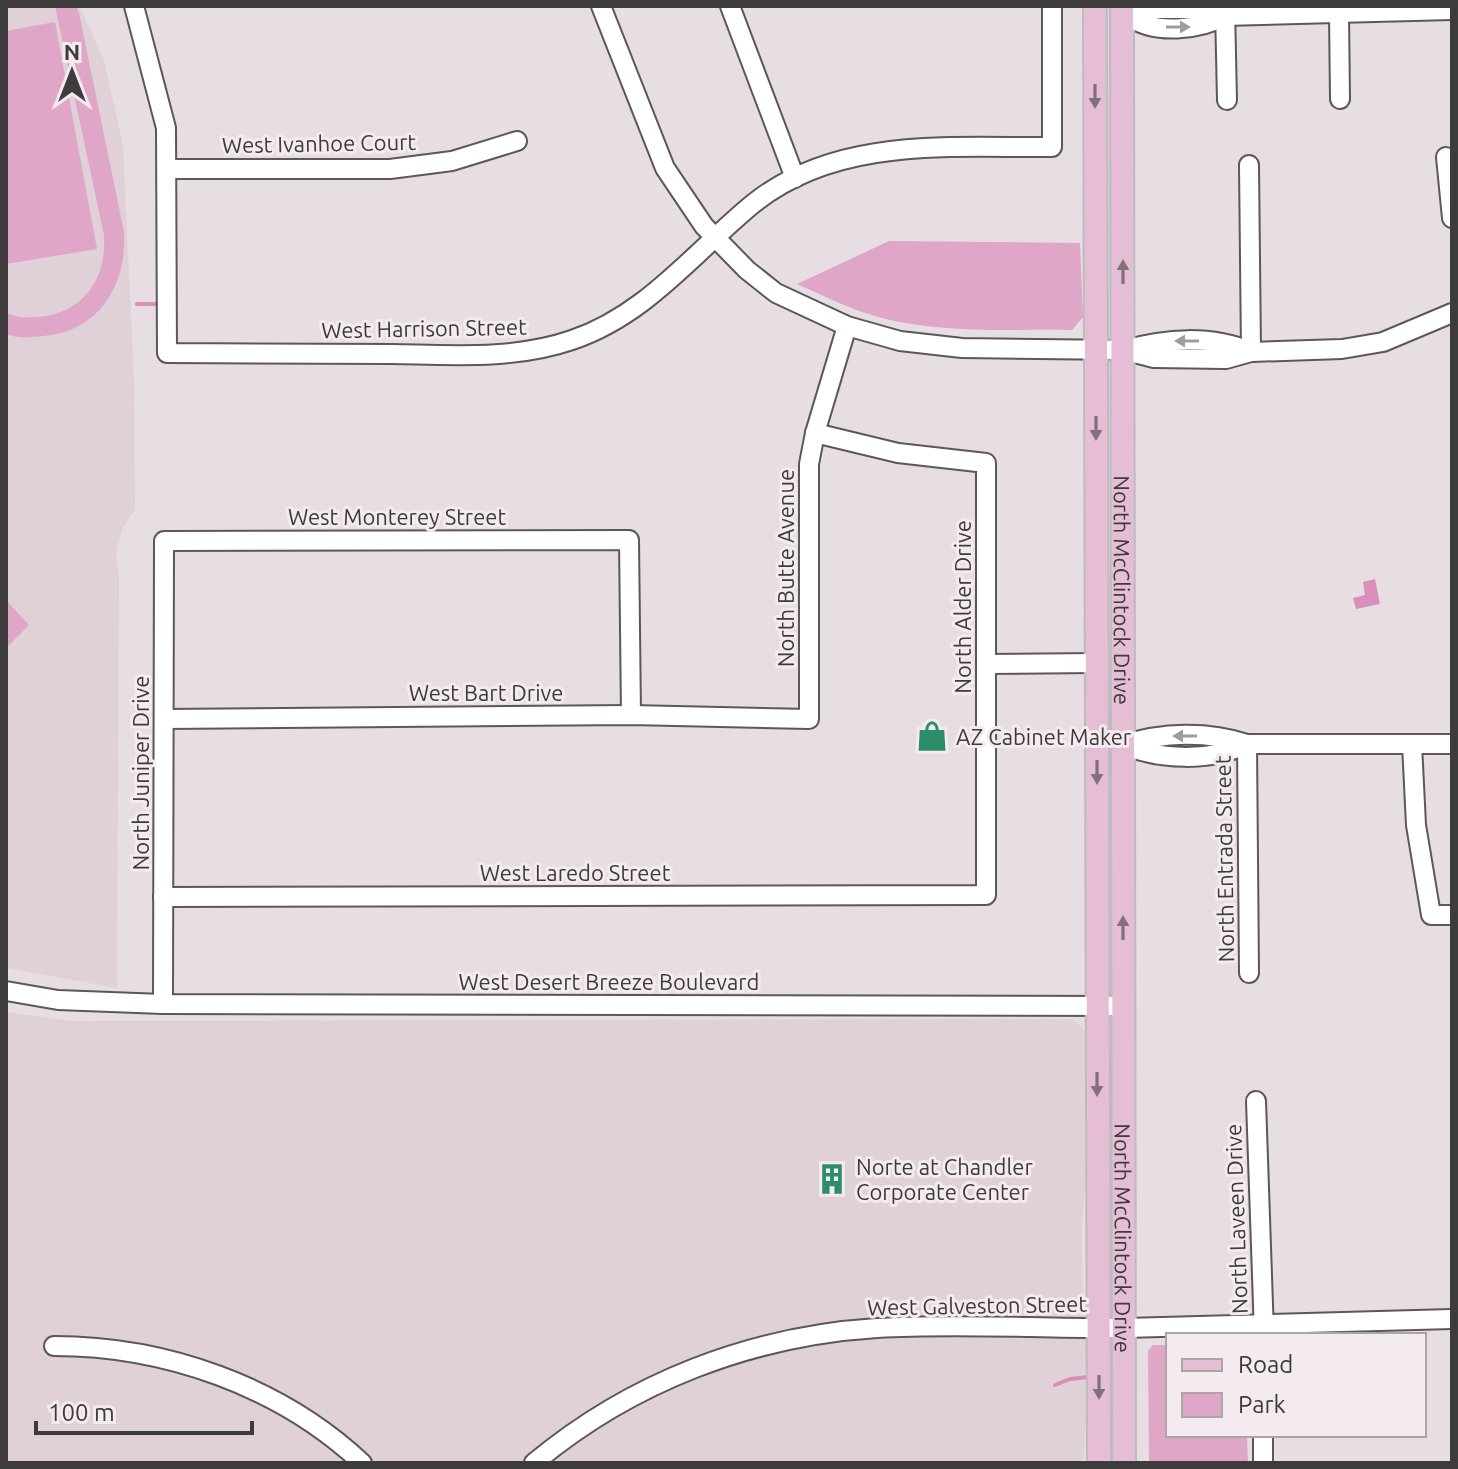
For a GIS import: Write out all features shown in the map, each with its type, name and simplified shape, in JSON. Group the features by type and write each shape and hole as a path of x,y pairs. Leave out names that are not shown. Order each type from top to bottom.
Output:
{"main road":[{"name":"North McClintock Drive","path":"1095,6 1099,1463"},
{"name":"North McClintock Drive","path":"1124,1463 1125,14"}],"street":[{"path":"134,6 161,102 167,169"},
{"path":"601,6 665,168 714,239 776,293 847,326 935,346 1123,350 1154,341 1226,341 1251,352 1342,349 1383,342 1452,313"},
{"path":"730,6 795,178"},
{"name":"West Harrison Street","path":"167,169 167,353 482,355 540,349 601,329 629,313 757,201 795,178 853,156 883,151 1052,147 1052,6"},
{"path":"1125,14 1145,9 1339,14 1452,10"},
{"path":"1225,11 1227,100"},
{"path":"1339,14 1340,99"},
{"name":"West Ivanhoe Court","path":"167,169 390,169 452,161 517,141"},
{"path":"1446,157 1452,218"},
{"path":"1249,165 1251,352"},
{"name":"North Butte Avenue","path":"809,719 807,493 815,433 847,326"},
{"name":"North Alder Drive","path":"815,433 898,453 986,463 986,895"},
{"name":"West Monterey Street","path":"164,541 629,540 631,715"},
{"name":"North Juniper Drive","path":"163,1004 164,541"},
{"path":"986,664 1098,663"},
{"name":"West Bart Drive","path":"164,719 631,715 809,719"},
{"path":"1123,745 1148,736 1223,736 1247,744 1452,744"},
{"name":"North Entrada Street","path":"1247,744 1249,973"},
{"path":"1412,744 1415,817 1431,915 1452,915"},
{"name":"West Laredo Street","path":"163,897 986,895"},
{"name":"West Desert Breeze Boulevard","path":"6,991 95,1003 163,1004 1123,1006"},
{"name":"North Laveen Drive","path":"1256,1101 1264,1330"},
{"name":"West Galveston Street","path":"534,1463 633,1396 706,1363 765,1344 825,1333 898,1327 1264,1330 1452,1319"},
{"path":"54,1346 109,1348 204,1371 289,1410 321,1430 362,1463"},
{"path":"1263,1437 1263,1463"}],"shaded area":[{"path":"6,6 79,6 104,60 123,146 134,382 135,509 122,529 116,554 119,578 117,988 6,968"},
{"path":"1375,579 1380,604 1356,609 1353,598 1365,595 1363,582"},
{"path":"6,1012 72,1021 1072,1019 1088,1033 1089,1122 1082,1228 1083,1296 1090,1361 1083,1463 6,1463"}],"green space":[{"path":"55,6 76,6 79,13 124,232 124,252 114,287 94,315 80,326 63,333 20,337 6,334 6,312 33,317 67,309 89,291 101,266 104,251 104,235"},
{"path":"55,22 97,249 6,264 6,31"},
{"path":"889,241 1080,243 1083,317 1072,330 992,330 911,324 859,311 797,284"},
{"path":"6,600 29,625 6,648"},
{"path":"1153,1345 1166,1345 1166,1437 1247,1437 1248,1463 1149,1463 1148,1351"}],"waterway":[{"path":"137,304 157,304"},
{"path":"1055,1385 1088,1377"}],"place":[{"name":"AZ Cabinet Maker","path":"932,736"},
{"name":"Norte at Chandler Corporate Center","path":"832,1179"}]}
